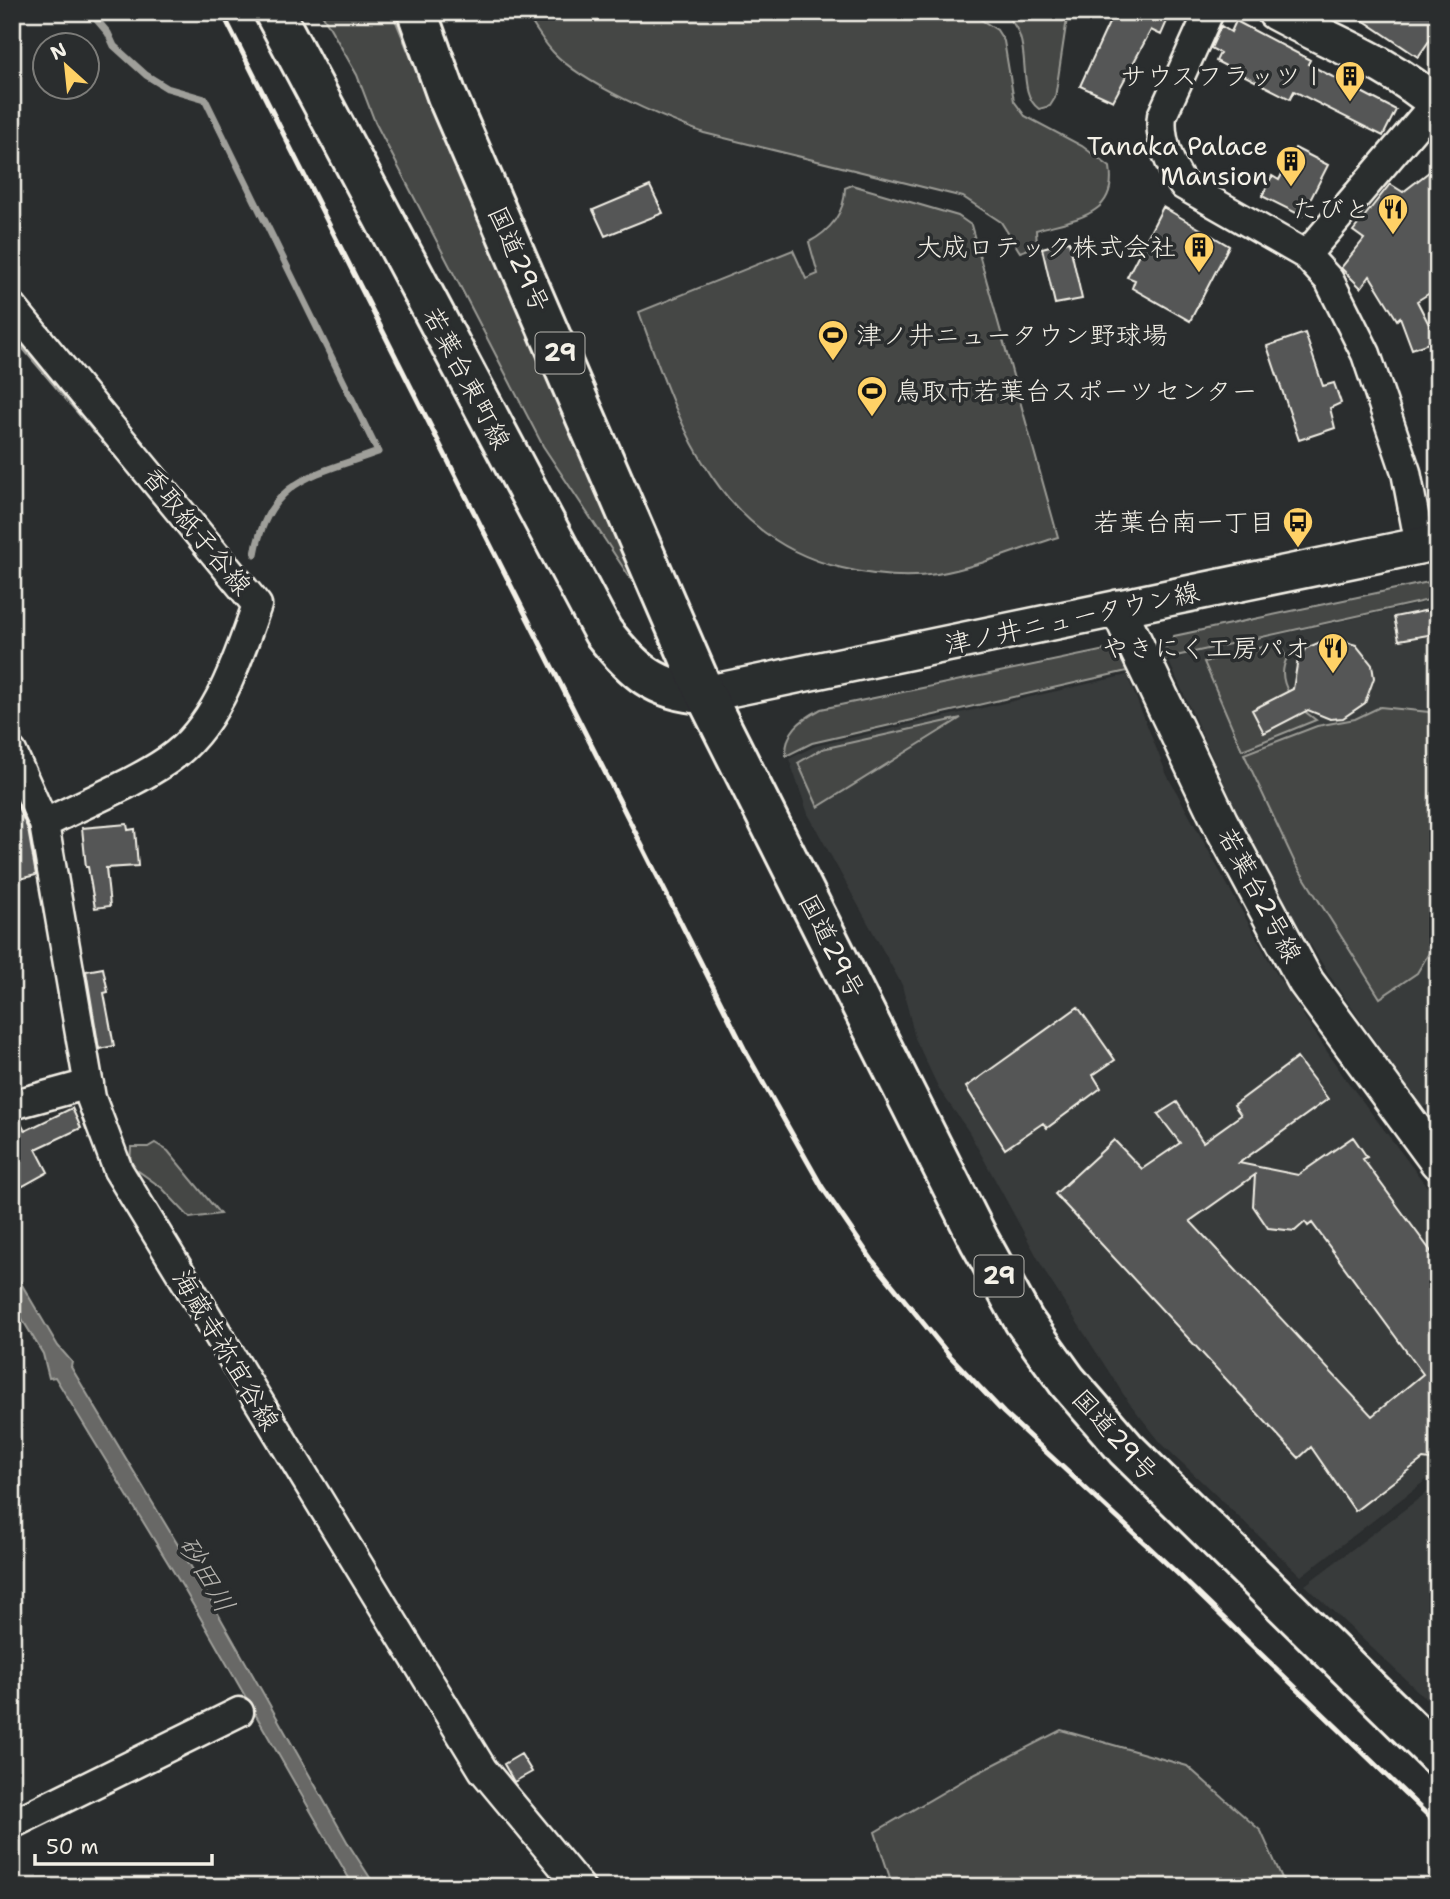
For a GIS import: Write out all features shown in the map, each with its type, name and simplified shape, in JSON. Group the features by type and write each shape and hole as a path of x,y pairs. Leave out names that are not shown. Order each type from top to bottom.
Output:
{"main road":[{"name":"若葉台東町線","path":"274,12 603,632 627,662 653,681 681,692 705,694"},
{"name":"国道29号","path":"417,12 447,96 705,694 979,1240 1024,1321 1067,1381 1126,1449 1438,1756"}],"street":[{"path":"1209,12 1162,116 1160,128 1172,170 1182,185 1306,255 1329,280 1366,354 1429,544"},
{"path":"1275,12 1360,51 1402,76 1437,102 1306,255"},
{"name":"香取紙子谷線","path":"12,307 257,605 223,691 201,727 169,760 44,824"},
{"name":"津ノ井ニュータウン線","path":"705,694 1429,544"},
{"name":"若葉台2号線","path":"1118,608 1220,821 1306,982 1438,1162"},
{"name":"海蔵寺祢宜谷線","path":"12,752 44,824 91,1098 118,1170 483,1769 580,1887"},
{"path":"12,1105 89,1084"},
{"path":"12,1824 239,1712"}],"shaded area":[{"path":"321,12 392,12 484,234 561,392 650,608 543,446 375,122 357,75"},
{"path":"525,12 969,12 997,30 1004,41 1014,101 1025,116 1082,146 1110,167 1111,184 1100,206 1078,218 1036,230 1037,246 1020,252 1001,222 963,197 704,133 624,99 584,76 553,52"},
{"path":"1001,12 1068,12 1055,98 1050,106 1039,109 1031,100 1019,34 1012,22"},
{"name":"津ノ井ニュータウン野球場","path":"852,185 958,216 971,225 1058,537 937,574 901,576 842,568 798,553 762,531 732,503 708,470 669,393 639,312 793,250 806,279 818,274 809,242 830,227 839,213 845,188"},
{"path":"1438,580 1438,598 1167,658 1165,649 1174,636"},
{"path":"1438,600 1438,1099 1422,1108 1335,984 1264,871 1169,662 1186,655"},
{"path":"1278,643 1287,658 1283,676 1285,685 1301,708 1316,720 1242,750 1204,662"},
{"path":"1105,650 1122,661 1127,671 812,743 786,756 791,733 807,717 821,709"},
{"path":"1127,675 1167,775 1277,975 1342,1074 1438,1201 1438,1471 1301,1576 1161,1443 1127,1400 1048,1277 969,1132 939,1089 915,1038 902,985 808,814 789,759 815,746"},
{"path":"1380,707 1429,712 1438,733 1438,938 1417,973 1380,998 1295,863 1244,754 1317,726 1355,719"},
{"path":"961,718 818,807 798,763 822,749"},
{"path":"155,1143 168,1151 220,1214 190,1218 162,1188 130,1165 131,1147 148,1147"},
{"path":"12,1268 58,1346 72,1362 71,1367 199,1580 349,1845 376,1887 354,1887 184,1589 55,1377 49,1378 43,1354 12,1302"},
{"path":"1438,1484 1438,1710 1305,1585"},
{"path":"1061,1730 1187,1766 1261,1831 1286,1887 893,1887 875,1832 966,1779"}],"building":[{"path":"1114,12 1171,12 1161,35 1151,30 1113,101 1080,86"},
{"path":"1351,12 1438,12 1438,28 1418,57"},
{"path":"1236,21 1310,60 1308,64 1396,110 1383,136 1294,91 1290,99 1216,61 1220,53 1211,48 1221,26 1231,32"},
{"name":"Tanaka Palace Mansion","path":"1295,148 1328,165 1302,216 1262,196 1272,176 1279,180"},
{"path":"1438,165 1438,288 1417,301 1437,340 1412,349 1400,317 1397,320 1370,276 1361,288 1341,268 1364,239 1353,231 1390,184 1403,192"},
{"path":"650,186 663,213 605,236 593,210"},
{"path":"1163,207 1229,246 1190,321 1132,288 1135,280 1127,277"},
{"path":"1069,241 1082,299 1055,304 1042,248"},
{"path":"1305,333 1323,386 1334,383 1341,403 1330,408 1335,428 1299,440 1267,346"},
{"path":"1429,610 1434,634 1399,640 1394,617"},
{"name":"やきにく工房パオ","path":"1330,638 1356,645 1372,665 1374,678 1365,703 1343,718 1330,719 1308,710 1264,733 1252,710 1293,689 1298,659 1306,648"},
{"path":"12,794 28,829 36,875 19,879 12,854"},
{"path":"127,824 128,830 135,829 138,866 106,868 110,906 95,908 86,867 82,828"},
{"path":"103,968 108,992 104,993 114,1046 99,1049 86,971"},
{"path":"1078,1007 1115,1060 1093,1075 1101,1088 1047,1128 1043,1123 1005,1149 966,1087"},
{"path":"1297,1058 1328,1099 1239,1163 1298,1175 1353,1137 1367,1157 1363,1159 1438,1261 1438,1456 1430,1460 1423,1459 1355,1511 1311,1447 1299,1458 1055,1194 1114,1140 1142,1169 1180,1143 1158,1114 1177,1102 1203,1142 1241,1115 1234,1105","holes":["1255,1175 1253,1206 1268,1228 1295,1231 1305,1222 1308,1226 1312,1223 1423,1374 1372,1416 1190,1221"]},
{"path":"72,1108 81,1128 36,1149 48,1172 12,1192 12,1121 19,1120 25,1131"},
{"path":"521,1754 532,1772 514,1782 504,1764"}],"waterway":[{"path":"90,12 108,33 114,46 146,75 167,88 205,99 378,452 315,474 283,494 271,509 255,554"},
{"path":"12,332 96,431"}],"railway":[{"path":"222,12 748,1056 822,1187 872,1260 950,1356 1004,1413 1177,1573 1438,1825"}],"place":[{"name":"サウスフラッツＩ","path":"1350,103"},
{"name":"Tanaka Palace Mansion","path":"1291,188"},
{"name":"たびと","path":"1393,236"},
{"name":"大成ロテック株式会社","path":"1199,274"},
{"name":"津ノ井ニュータウン野球場","path":"833,362"},
{"name":"鳥取市若葉台スポーツセンター","path":"872,418"},
{"name":"若葉台南一丁目","path":"1298,549"},
{"name":"やきにく工房パオ","path":"1333,675"}],"water label":[{"name":"砂田川","path":"207,1574"}]}
